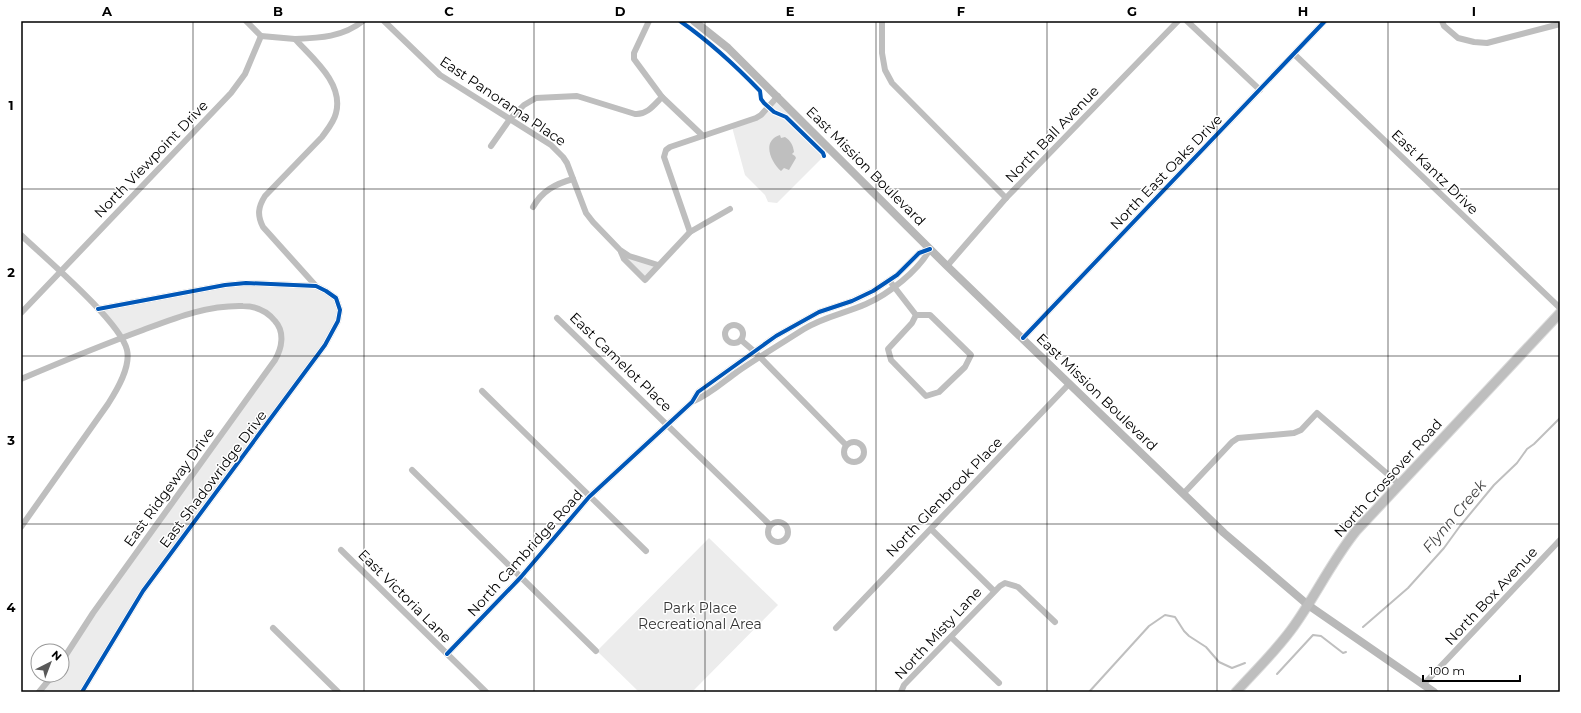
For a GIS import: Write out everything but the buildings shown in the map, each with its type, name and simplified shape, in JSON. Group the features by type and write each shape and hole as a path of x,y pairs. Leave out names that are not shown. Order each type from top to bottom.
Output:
{"main road":[{"name":"East Mission Boulevard","path":"694,21 728,48 778,96 947,266 1224,533 1308,605 1434,692"},
{"name":"North Crossover Road","path":"1236,692 1275,650 1291,630 1344,547 1358,529 1560,313"}],"street":[{"path":"246,21 261,36 295,39 330,37 340,34 363,21"},
{"name":"East Panorama Place","path":"384,21 440,74 558,151 567,163 586,213 593,222 620,250 629,256 658,265 657,268 645,280 624,259 620,250"},
{"path":"649,21 634,53 634,59 662,97 703,136"},
{"path":"882,21 882,53 885,70 892,83 1006,198"},
{"name":"North Ball Avenue","path":"947,266 1006,198 1178,21"},
{"path":"1187,21 1260,90"},
{"name":"North East Oaks Drive","path":"1022,338 1325,21"},
{"path":"1442,21 1444,26 1458,38 1474,42 1487,43 1560,24"},
{"name":"North Viewpoint Drive","path":"21,313 231,93 245,74 261,36"},
{"path":"295,39 324,69 332,83 337,99 336,113 322,137 265,196 260,203 258,211 262,227 316,286"},
{"name":"East Kantz Drive","path":"1294,54 1560,308"},
{"path":"491,146 510,119 524,104 536,98 577,96 642,115 662,97"},
{"path":"690,232 664,157 665,153 670,147 756,118 761,115 778,96"},
{"path":"533,207 540,196 549,188 559,182 573,179"},
{"path":"658,265 690,232 730,209"},
{"path":"21,235 98,309 122,337 127,350 127,362 112,397 21,527"},
{"name":"North Cambridge Road","path":"692,402 703,398 739,371 816,322 867,304 892,283 919,253 930,248"},
{"path":"98,309 225,285 246,283 316,286"},
{"path":"892,283 916,315"},
{"name":"North Cambridge Road","path":"447,654 521,577 589,497 692,402 698,392 754,352 797,324 819,312 852,301 892,283"},
{"name":"East Shadowridge Drive","path":"82,692 143,591 325,345 333,332 338,321 340,310 336,298 316,286"},
{"name":"East Ridgeway Drive","path":"70,649 93,613 275,360 282,346 282,336 278,324 270,314 258,309 244,306 226,306 193,311 122,337"},
{"path":"916,315 930,315 971,355 964,366 939,392 926,396 891,360 888,349 912,323 916,315"},
{"name":"East Camelot Place","path":"558,318 770,525"},
{"path":"21,379 122,337"},
{"path":"741,340 760,357 846,445"},
{"name":"North Glenbrook Place","path":"836,628 1069,384"},
{"path":"482,391 646,551"},
{"path":"1183,494 1232,442 1243,437 1294,433 1306,425 1317,413 1399,484"},
{"path":"412,470 596,651"},
{"path":"931,529 994,590 1006,583 1018,587 1054,622"},
{"name":"North Box Avenue","path":"1423,685 1560,540"},
{"name":"East Victoria Lane","path":"341,550 486,692"},
{"name":"North Misty Lane","path":"901,692 904,685 994,590"},
{"path":"273,628 338,692"},
{"path":"951,637 999,683"},
{"path":"39,692 46,683"}],"green space":[{"path":"778,96 831,149 777,203 768,202 765,195 745,175 732,127 756,118"},
{"path":"629,256 658,265 645,280 624,259"},
{"path":"225,285 316,286 336,298 340,310 333,332 143,591 82,692 39,692 46,683 70,683 70,650 275,360 282,335 270,315 244,306 193,311 122,337 98,309"},
{"name":"Park Place Recreational Area","path":"709,538 778,605 692,692 639,692 597,651"}],"shaded area":[{"path":"780,135 781,138 785,137 790,142 794,152 792,154 796,158 789,170 784,168 781,171 771,157 769,147 771,142 774,138"}],"waterway":[{"name":"Flynn Creek","path":"1363,627 1408,588 1444,548 1494,485 1517,463 1527,449 1560,418"},
{"name":"Flynn Creek","path":"1089,692 1149,626 1165,615 1175,617 1184,631 1206,647 1219,662 1232,668 1245,663"},
{"name":"Flynn Creek","path":"1277,674 1313,635 1321,636 1343,653 1346,652"}],"cycle path":[{"path":"680,21 702,37 732,63 760,91 761,99 764,103 774,112 786,117 823,153 824,156"},
{"path":"1023,338 1325,21"},
{"path":"447,654 521,577 589,497 692,402 698,392 776,336 819,312 852,301 873,291 897,275 919,253 930,249"},
{"path":"82,692 143,591 325,345 338,321 340,310 336,298 316,286 246,283 225,285 98,309"}]}
